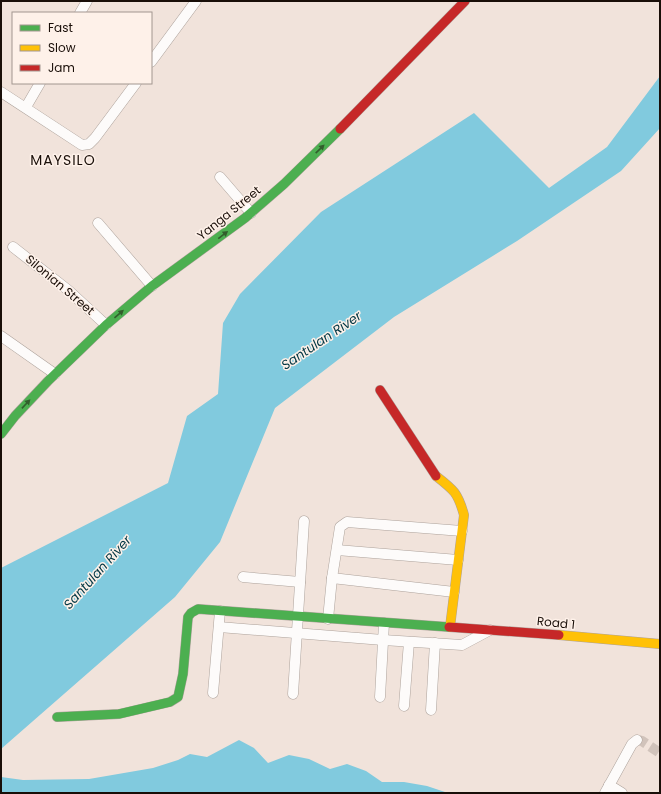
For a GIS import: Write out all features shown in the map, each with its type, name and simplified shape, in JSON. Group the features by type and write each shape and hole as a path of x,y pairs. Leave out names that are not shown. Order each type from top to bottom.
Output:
{"street":[{"path":"81,12 87,1"},
{"path":"152,61 196,1"},
{"name":"Yanga Street","path":"1,434 15,416 55,374 106,325 152,286 251,213 284,184 350,119 465,1"},
{"path":"26,108 39,84"},
{"path":"1,92 82,145 89,144 95,138 135,84"},
{"path":"220,177 251,213"},
{"path":"98,224 152,286"},
{"name":"Silonian Street","path":"12,247 68,290 106,325"},
{"path":"1,336 55,374"},
{"path":"380,390 434,475 453,489 460,500 464,515 450,627"},
{"path":"293,694 304,521"},
{"path":"328,619 332,578 340,527 347,522 462,531"},
{"path":"337,550 458,560"},
{"path":"243,577 300,582"},
{"path":"332,578 454,592"},
{"name":"Road 1","path":"57,717 119,714 170,702 178,698 183,674 188,617 193,610 201,608 220,611 450,627 660,644"},
{"path":"213,693 220,611"},
{"path":"380,697 384,623"},
{"path":"219,627 462,645 490,630"},
{"path":"404,706 409,642"},
{"path":"430,710 435,643"},
{"path":"622,793 607,789 632,744 637,740"}],"water":[{"name":"Santulan River","path":"660,76 660,128 621,171 517,241 394,317 275,408 220,542 175,597 1,749 1,568 168,483 187,416 218,394 223,323 240,294 321,212 474,113 549,188 607,147"},
{"path":"239,740 254,748 268,763 289,755 309,759 330,769 347,764 366,771 382,782 404,782 427,786 448,793 1,793 1,777 23,780 89,779 153,768 178,760 190,754 207,757"}],"tunnel":[{"path":"637,740 642,741 660,753"}],"traffic: fast":[{"path":"1,434 15,416 48,381 106,325 152,286 245,218 284,184 340,129"},
{"path":"57,717 119,714 170,702 178,697 183,674 188,617 191,613 198,609 449,627"}],"traffic: slow":[{"path":"436,476 454,492 460,502 464,515 450,627"},
{"path":"559,635 660,644"}],"traffic: jam":[{"path":"340,129 465,1"},
{"path":"380,390 436,476"},
{"path":"449,627 559,635"}],"district":[{"name":"MAYSILO","path":"63,160"}]}
